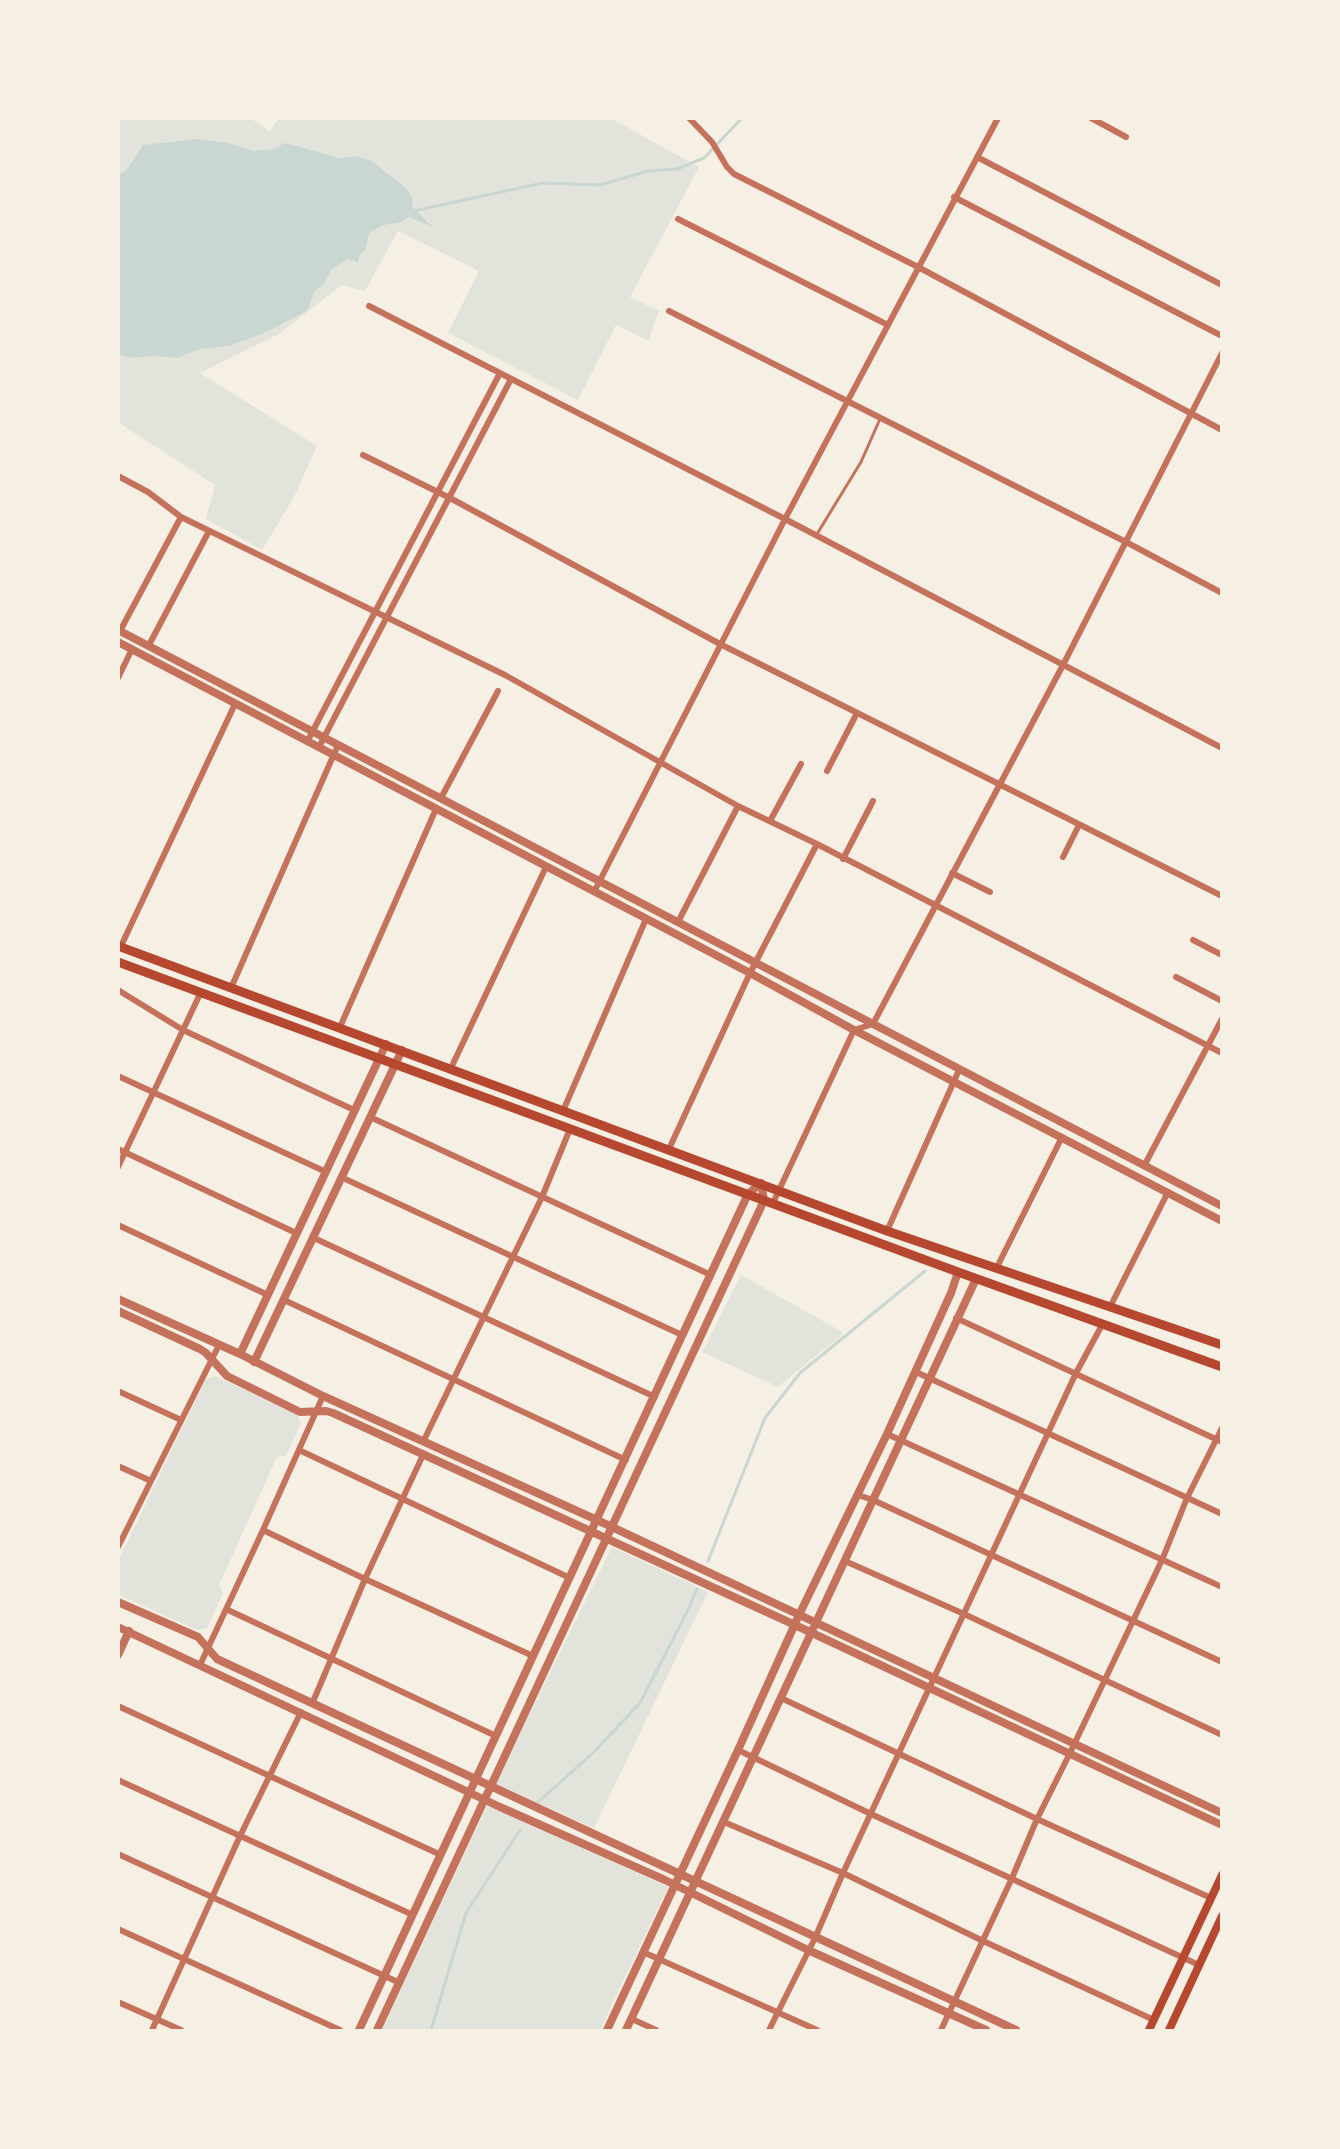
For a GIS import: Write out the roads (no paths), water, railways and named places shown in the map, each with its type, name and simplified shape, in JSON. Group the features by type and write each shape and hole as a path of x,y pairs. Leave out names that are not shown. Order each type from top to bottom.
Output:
{"main road":[{"path":"120,946 887,1231 1221,1346"},
{"path":"118,962 976,1279 1221,1367"},
{"path":"587,1135 593,1122"},
{"path":"613,1145 618,1131"},
{"path":"1149,2031 1221,1875"},
{"path":"1169,2031 1221,1916"}],"street":[{"path":"689,118 712,142 731,171 738,176 918,267 1221,430"},
{"path":"594,892 785,519 998,118"},
{"path":"1091,118 1126,136"},
{"path":"977,158 1221,285"},
{"path":"954,197 1221,336"},
{"path":"678,219 888,325"},
{"path":"369,306 816,535 1221,748"},
{"path":"669,311 849,400 1221,593"},
{"path":"377,2031 612,1527 768,1202 779,1190 854,1030 873,1024 1063,665 1221,353"},
{"path":"307,742 500,373"},
{"path":"319,747 511,379"},
{"path":"363,455 450,498 720,644 1221,896"},
{"path":"118,476 147,492 181,517 506,675 738,806 817,844 1221,1053"},
{"path":"181,517 119,631 1221,1206"},
{"path":"149,645 208,531"},
{"path":"118,642 1221,1221"},
{"path":"118,678 132,649"},
{"path":"202,687 208,676"},
{"path":"441,798 498,691"},
{"path":"120,946 234,704"},
{"path":"827,771 857,713"},
{"path":"231,988 338,745"},
{"path":"770,821 801,764"},
{"path":"843,859 873,801"},
{"path":"678,922 738,806"},
{"path":"340,1027 436,809"},
{"path":"1063,857 1079,825"},
{"path":"504,845 510,834"},
{"path":"669,1149 750,973 817,844"},
{"path":"451,1068 546,867"},
{"path":"952,873 990,892"},
{"path":"563,1111 646,919"},
{"path":"1193,940 1221,956"},
{"path":"1176,977 1221,1001"},
{"path":"118,990 183,1030 354,1110"},
{"path":"118,1167 122,1150 154,1093 201,992"},
{"path":"1144,1166 1221,1019"},
{"path":"240,1354 386,1044"},
{"path":"254,1362 402,1050"},
{"path":"887,1231 959,1070"},
{"path":"118,1076 324,1172"},
{"path":"370,1117 711,1275"},
{"path":"424,1440 542,1197 570,1129"},
{"path":"996,1269 1062,1137"},
{"path":"1088,1151 1094,1140"},
{"path":"122,1150 296,1233"},
{"path":"343,1178 682,1335"},
{"path":"359,2031 748,1194 761,1183 768,1202"},
{"path":"1110,1307 1168,1192"},
{"path":"118,1225 268,1295"},
{"path":"314,1238 654,1397"},
{"path":"607,2031 799,1615 887,1434 951,1293 958,1272"},
{"path":"626,2031 976,1279"},
{"path":"118,1299 240,1354 323,1396 597,1520 1221,1813"},
{"path":"284,1300 626,1460"},
{"path":"118,1311 200,1349 227,1376 300,1412 333,1413 795,1625 1221,1826"},
{"path":"956,1318 1218,1441"},
{"path":"769,2031 1076,1373 1102,1325"},
{"path":"118,1548 120,1539 219,1345"},
{"path":"915,1372 1221,1514"},
{"path":"118,1391 181,1420"},
{"path":"200,1665 323,1396"},
{"path":"940,2031 1012,1878 1037,1819 1070,1755 1162,1560 1187,1498 1218,1441 1221,1428"},
{"path":"404,1446 410,1434"},
{"path":"887,1434 1221,1587"},
{"path":"299,1450 570,1578"},
{"path":"312,1704 365,1580 423,1455"},
{"path":"118,1466 151,1481"},
{"path":"858,1495 1221,1662"},
{"path":"263,1530 365,1580 533,1656"},
{"path":"845,1561 964,1614 1221,1735"},
{"path":"118,1602 198,1637 217,1659 1016,2031"},
{"path":"226,1609 496,1736"},
{"path":"118,1627 986,2031"},
{"path":"118,1655 129,1631"},
{"path":"288,1707 293,1695"},
{"path":"781,1698 1211,1898"},
{"path":"118,1706 441,1855"},
{"path":"152,2031 268,1776 301,1712"},
{"path":"738,1750 1199,1965"},
{"path":"118,1780 413,1915"},
{"path":"724,1822 843,1873 1154,2020"},
{"path":"118,1854 400,1983"},
{"path":"118,1929 340,2031"},
{"path":"643,1952 817,2031"},
{"path":"118,2002 181,2031"},
{"path":"632,2019 656,2031"}],"lane":[{"path":"816,535 861,462 880,417"}],"waterway":[{"path":"413,211 543,183 600,185 648,171 677,169 704,158 742,118"},
{"path":"708,1561 765,1418 800,1373 925,1271"},
{"path":"538,1802 594,1752 640,1703 697,1589"},
{"path":"431,2030 466,1913 520,1830"}]}
